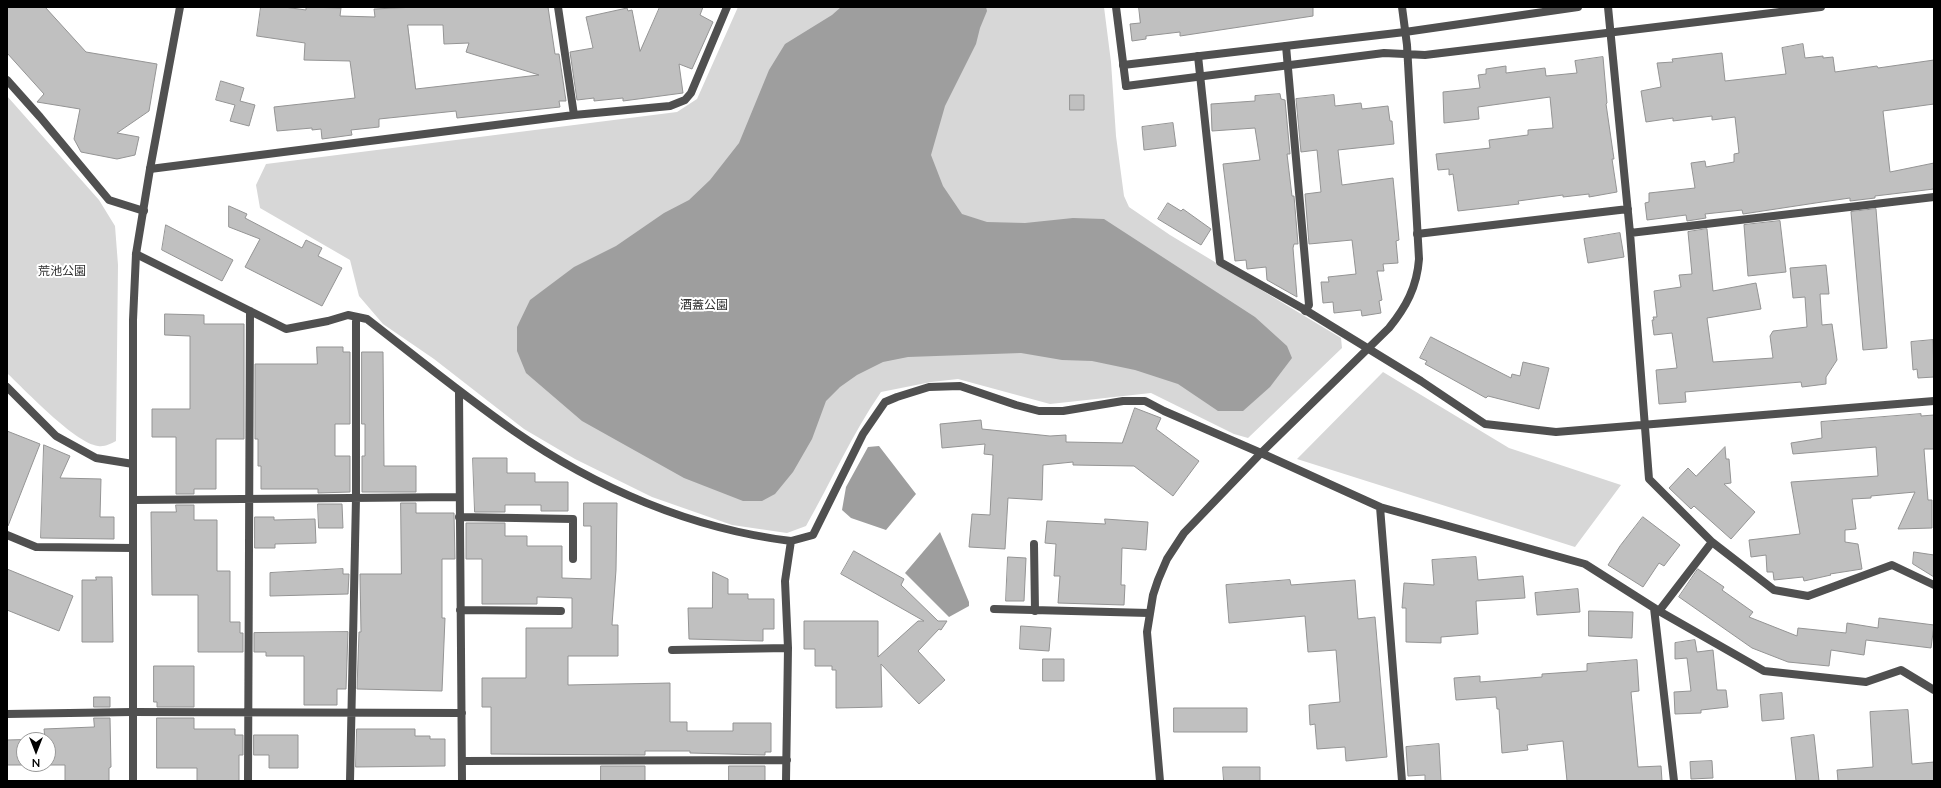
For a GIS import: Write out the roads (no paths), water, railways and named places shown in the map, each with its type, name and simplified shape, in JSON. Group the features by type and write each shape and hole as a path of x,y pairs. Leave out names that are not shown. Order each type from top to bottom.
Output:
{"street":[{"path":"133,781 133,320 136,254 180,7"},
{"path":"558,7 574,116"},
{"path":"150,169 574,116 663,107 685,100 691,93 727,7"},
{"path":"1116,7 1126,86 1384,53 1425,55 1611,33 1783,9 1821,7"},
{"path":"1160,781 1148,652 1148,632 1150,612 1160,575 1180,539 1261,452 1368,349 1400,315 1412,293 1418,268 1417,234 1407,54 1402,7"},
{"path":"1123,65 1405,32 1578,7"},
{"path":"1608,7 1628,209 1648,479 1712,542 1774,590 1808,596 1892,565 1934,585"},
{"path":"1286,46 1309,304 1305,310"},
{"path":"1198,56 1220,262 1305,310 1421,381 1485,424 1556,432 1934,401"},
{"path":"7,80 109,200 144,211"},
{"path":"1630,233 1934,197"},
{"path":"1417,234 1628,209"},
{"path":"136,254 286,329 328,321 348,315 367,319 459,391 516,432 578,470 653,506 722,529 755,537 791,541 813,535 863,434 885,402 929,387 960,386 1016,405 1039,410 1063,410 1122,401 1145,401 1164,411 1261,452 1380,507 1585,564 1656,610 1764,671 1866,682 1901,670 1934,690"},
{"path":"248,781 250,311"},
{"path":"350,781 356,498 356,316"},
{"path":"7,387 56,436 96,458 133,464"},
{"path":"459,391 462,781"},
{"path":"133,500 459,497"},
{"path":"1380,507 1402,781"},
{"path":"459,517 573,519 573,559"},
{"path":"7,535 36,547 134,548"},
{"path":"786,781 788,648 785,581 791,541"},
{"path":"1674,781 1656,610 1712,542"},
{"path":"1034,544 1035,611"},
{"path":"994,609 1035,611 1150,612"},
{"path":"460,610 561,611"},
{"path":"672,650 788,648"},
{"path":"7,714 132,712 462,713"},
{"path":"462,762 787,760"}],"park label":[{"name":"荒池公園","path":"62,271"},
{"name":"酒蓋公園","path":"704,305"}]}
